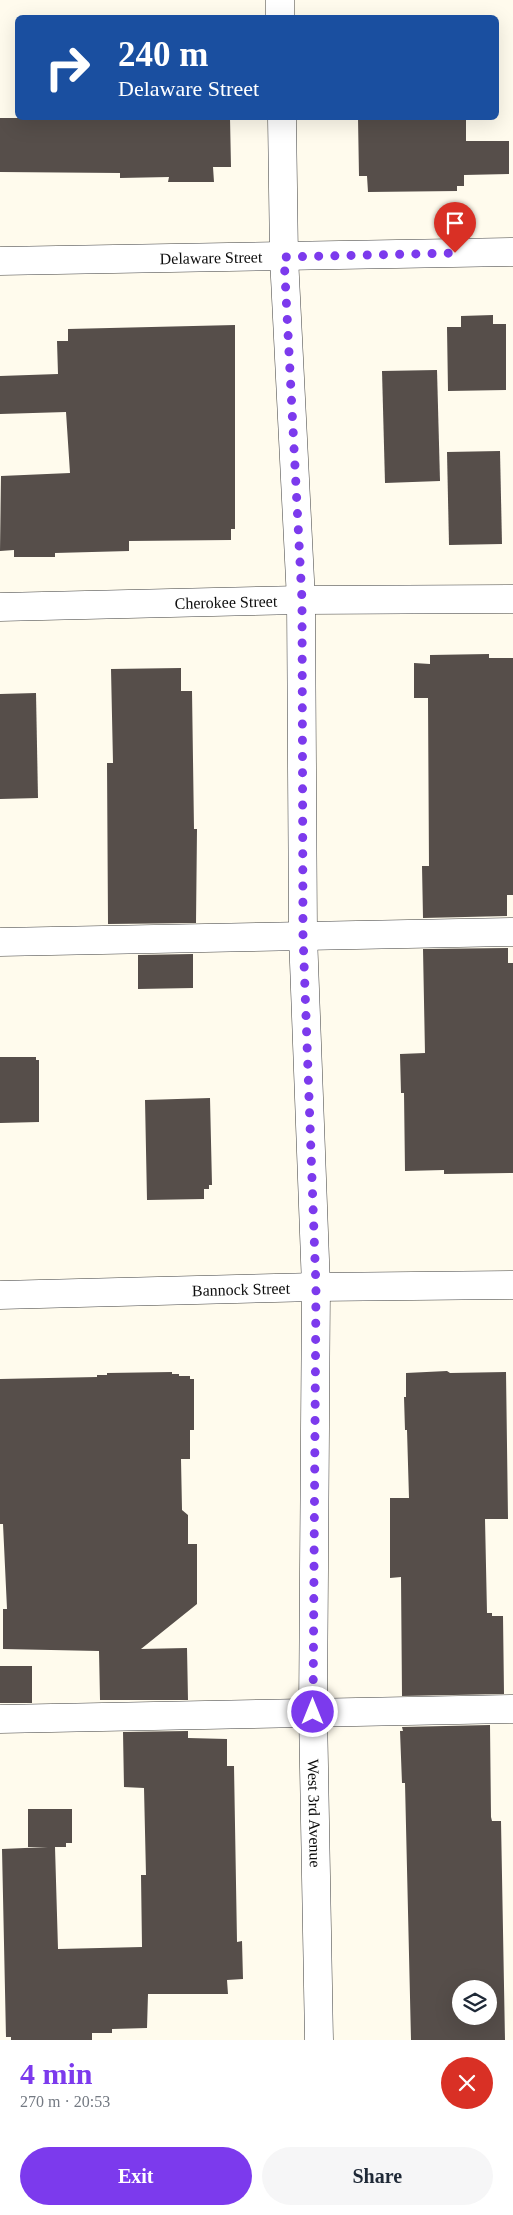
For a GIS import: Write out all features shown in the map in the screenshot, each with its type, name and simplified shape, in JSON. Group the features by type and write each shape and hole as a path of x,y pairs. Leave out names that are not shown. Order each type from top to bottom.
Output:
{"street":[{"path":"280,0 280,15"},
{"name":"West 3rd Avenue","path":"282,120 284,257 302,600 303,935 316,1287 313,1712 319,2040"},
{"name":"Delaware Street","path":"0,261 513,252"},
{"name":"Cherokee Street","path":"0,607 302,600 513,600"},
{"path":"0,942 513,932"},
{"name":"Bannock Street","path":"0,1295 316,1287 513,1285"},
{"path":"0,1719 513,1709"}],"building":[{"path":"0,118 15,118 15,120 230,120 231,167 213,167 214,182 168,182 169,177 120,178 120,173 0,172"},
{"path":"358,120 466,120 466,141 509,141 509,174 464,175 464,186 457,186 457,191 368,192 367,176 359,176"},
{"path":"493,315 493,324 506,324 506,390 448,391 447,327 461,327 461,316"},
{"path":"235,325 235,529 231,529 231,540 129,541 129,551 55,553 55,557 14,557 14,550 0,551 1,476 70,473 66,412 0,414 0,376 58,374 57,341 68,341 68,329"},
{"path":"437,370 440,481 385,483 382,371"},
{"path":"500,451 502,544 449,545 447,452"},
{"path":"489,654 489,658 513,658 513,895 507,895 507,916 423,918 422,866 429,866 428,698 414,698 414,663 430,664 430,655"},
{"path":"181,668 181,691 192,691 194,829 197,829 196,923 108,924 107,763 113,763 111,669"},
{"path":"36,693 38,798 0,799 0,694"},
{"path":"508,948 508,963 513,963 513,1173 444,1174 444,1170 405,1171 404,1093 401,1093 400,1054 425,1053 423,949"},
{"path":"193,954 193,988 138,989 138,955"},
{"path":"0,1057 36,1057 36,1060 39,1060 39,1122 0,1123"},
{"path":"210,1098 212,1185 209,1185 209,1189 204,1189 204,1199 147,1200 145,1100"},
{"path":"447,1371 450,1373 506,1372 508,1519 485,1519 487,1613 492,1613 492,1616 503,1616 504,1694 402,1696 401,1577 390,1578 390,1498 409,1498 404,1397 406,1397 406,1373"},
{"path":"172,1372 172,1374 190,1376 190,1379 194,1379 194,1430 190,1430 190,1459 181,1459 182,1510 188,1515 188,1544 197,1544 197,1604 141,1649 187,1648 188,1700 100,1700 99,1651 3,1649 3,1609 7,1609 3,1524 0,1524 0,1379 97,1377 97,1375 107,1375 107,1373"},
{"path":"0,1666 32,1666 32,1703 0,1703"},
{"path":"490,1725 491,1817 492,1821 501,1821 505,2040 411,2040 405,1783 402,1783 400,1731 403,1731 402,1727"},
{"path":"188,1731 188,1738 227,1739 227,1766 234,1766 237,1942 242,1941 243,1979 227,1980 228,1994 148,1994 147,2028 112,2029 112,2033 92,2033 92,2040 11,2040 11,2037 6,2037 2,1849 48,1847 28,1847 28,1809 72,1809 72,1843 66,1843 66,1847 55,1847 58,1949 142,1947 141,1875 146,1875 144,1788 124,1787 123,1732"}],"route":[{"path":"313,1712 316,1287 303,935 302,600 284,257 455,253"}]}
